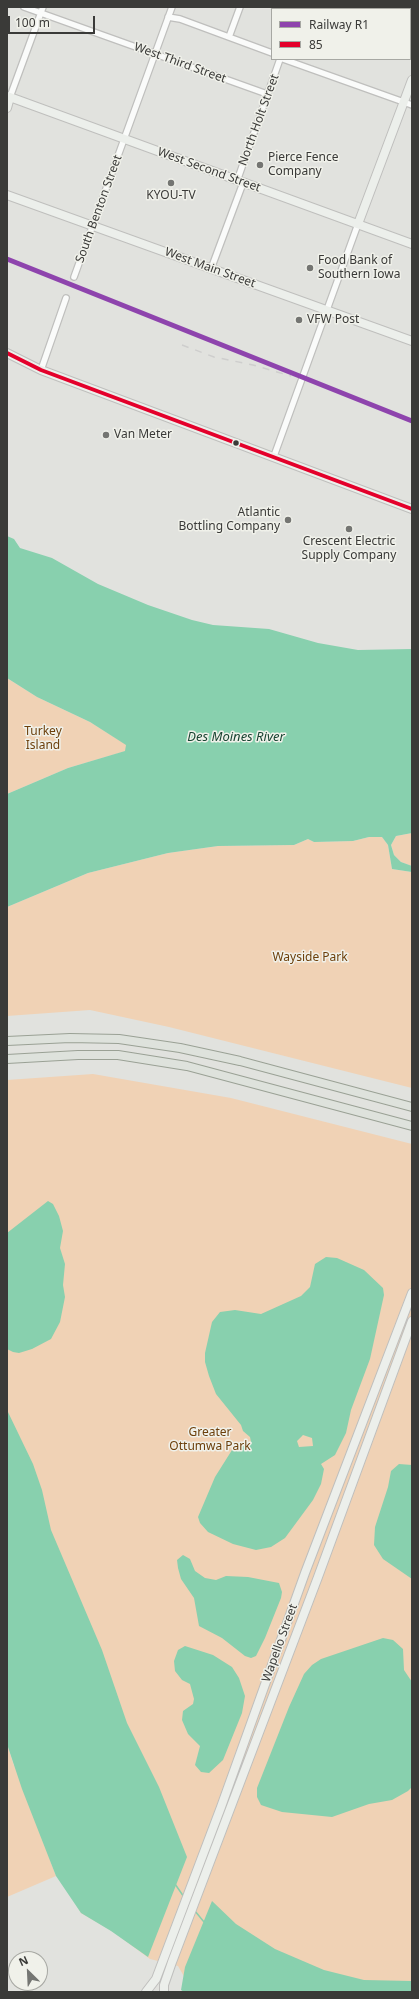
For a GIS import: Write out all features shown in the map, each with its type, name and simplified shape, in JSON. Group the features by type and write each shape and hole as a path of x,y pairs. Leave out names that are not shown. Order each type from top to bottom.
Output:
{"main road":[{"path":"358,224 412,80"},
{"path":"7,108 9,96"},
{"name":"West Second Street","path":"9,96 125,140 412,244"},
{"name":"West Main Street","path":"7,195 412,341"},
{"path":"7,353 41,370 274,456 412,509"},
{"path":"7,1041 70,1038 119,1039 180,1048 240,1061 412,1107"},
{"path":"7,1059 78,1054 118,1055 187,1066 412,1126"},
{"name":"Wapello Street","path":"146,1992 156,1979 221,1807 303,1579 412,1292"},
{"name":"Wapello Street","path":"164,1992 164,1985 170,1968 293,1643 412,1321"}],"street":[{"name":"West Third Street","path":"24,7 42,10 267,94"},
{"name":"South Benton Street","path":"74,277 125,140 154,53 172,7"},
{"path":"229,37 240,7"},
{"path":"9,96 42,10"},
{"path":"168,17 180,19 271,52"},
{"name":"North Holt Street","path":"211,269 267,94 282,60"},
{"path":"285,60 412,105"},
{"path":"274,456 358,224"},
{"path":"41,370 66,298"}],"green space":[{"name":"Turkey Island","path":"7,678 37,697 90,722 127,745 126,751 68,768 7,794"},
{"path":"412,833 412,866 401,862 394,855 391,845 396,836"},
{"name":"Wayside Park","path":"369,837 382,837 388,845 392,869 412,872 412,1088 169,1027 90,1010 7,1016 7,907 88,873 168,853 218,846 294,845 308,839 314,842 353,841"},
{"name":"Greater Ottumwa Park","path":"93,1074 231,1098 412,1144 412,1992 193,1992 178,1966 150,1959 112,1931 81,1913 50,1860 56,1876 7,1897 7,1744 15,1769 7,1736 7,1080"}],"water":[{"name":"Des Moines River","path":"7,536 14,539 20,548 52,558 98,584 148,605 192,620 213,625 269,629 318,643 358,650 412,649 412,833 396,836 391,845 394,855 401,862 412,866 412,872 392,869 388,845 382,837 369,837 353,841 314,842 308,839 294,845 218,846 168,853 88,873 7,907 7,794 68,768 125,751 126,745 90,722 37,697 7,678"},
{"path":"48,1201 53,1204 59,1216 63,1231 60,1248 65,1264 63,1285 65,1297 60,1322 51,1339 32,1349 19,1353 13,1352 7,1349 7,1233"},
{"path":"326,1257 337,1258 364,1270 383,1288 384,1295 370,1359 351,1410 346,1433 335,1455 321,1464 324,1469 321,1484 313,1500 285,1538 271,1547 256,1550 233,1544 208,1532 200,1523 198,1517 215,1477 232,1450 251,1442 250,1437 243,1431 241,1425 216,1394 205,1362 205,1353 212,1322 220,1312 235,1310 261,1314 301,1296 310,1287 315,1264","holes":["303,1435 312,1438 313,1446 299,1447 297,1441"]},
{"path":"7,1410 33,1464 42,1490 51,1530 102,1650 127,1723 159,1787 187,1857 148,1957 111,1931 81,1913 56,1876 22,1789 7,1744"},
{"path":"399,1464 412,1465 412,1579 383,1559 374,1545 375,1527 388,1487 391,1471"},
{"path":"183,1555 190,1559 195,1571 205,1578 216,1580 226,1576 248,1577 279,1583 282,1592 281,1598 256,1656 251,1658 245,1656 222,1638 199,1626 194,1598 181,1579 178,1568 177,1560"},
{"path":"383,1638 393,1640 403,1649 404,1670 412,1682 412,1787 392,1800 369,1804 332,1817 282,1812 261,1805 257,1797 257,1788 289,1707 304,1674 312,1665 321,1659"},
{"path":"185,1646 213,1655 232,1667 239,1678 245,1696 242,1713 223,1760 209,1773 201,1772 195,1765 200,1746 188,1734 182,1720 183,1711 193,1704 194,1699 190,1684 182,1680 175,1671 174,1661 178,1650"},
{"path":"212,1901 236,1924 275,1949 324,1970 364,1980 412,1981 412,1992 184,1992 181,1990 185,1967"}],"waterway":[{"path":"175,1884 184,1897"},
{"path":"195,1911 204,1922"}],"railway":[{"path":"182,345 214,357 253,365 291,376"}],"rail line":[{"name":"R1","path":"7,259 412,421"}],"transit line":[{"name":"85","path":"7,353 41,370 412,509"}],"place":[{"name":"Pierce Fence Company","path":"260,165"},
{"name":"KYOU-TV","path":"171,183"},
{"name":"Food Bank of Southern Iowa","path":"310,268"},
{"name":"VFW Post","path":"299,320"},
{"name":"Van Meter","path":"106,435"},
{"name":"Atlantic Bottling Company","path":"288,520"},
{"name":"Crescent Electric Supply Company","path":"349,529"}]}
